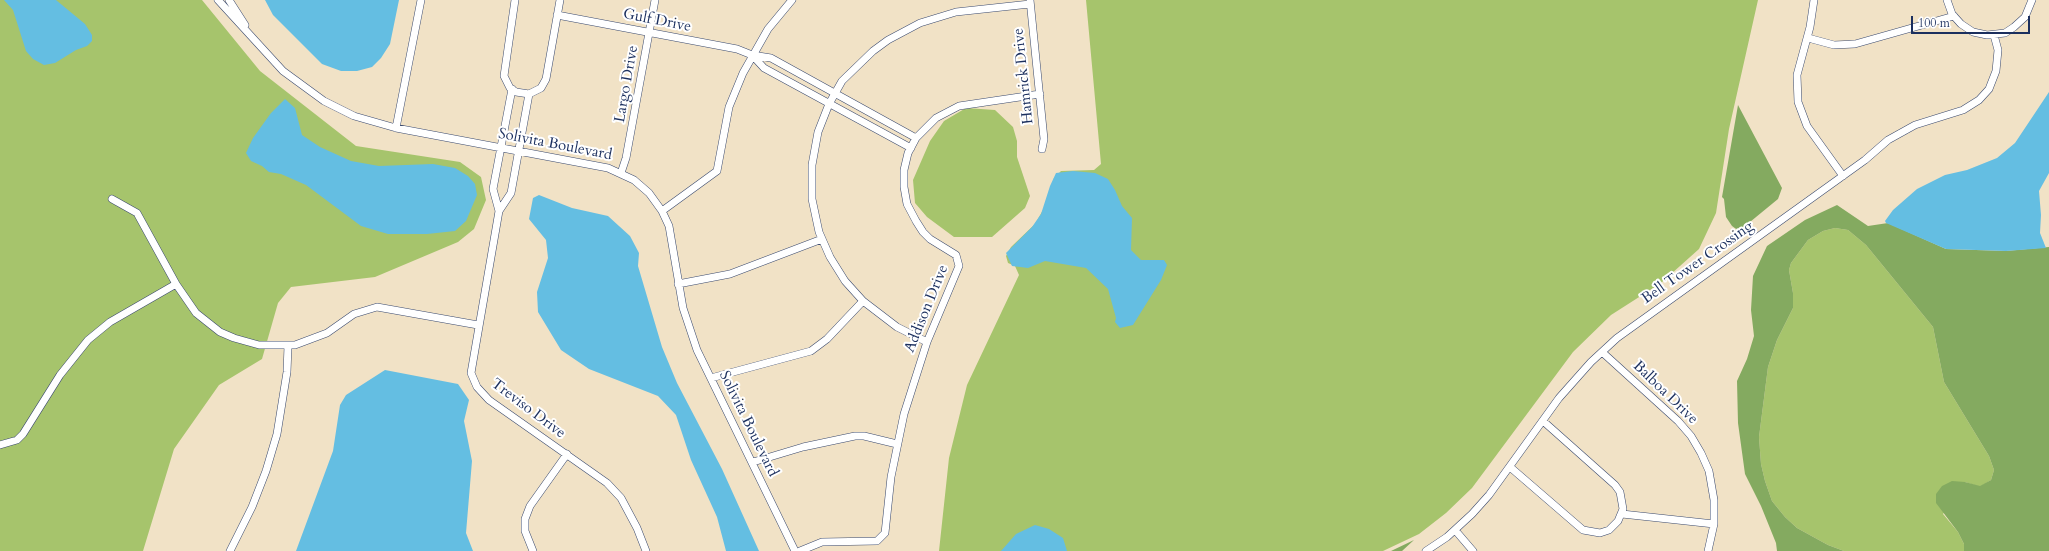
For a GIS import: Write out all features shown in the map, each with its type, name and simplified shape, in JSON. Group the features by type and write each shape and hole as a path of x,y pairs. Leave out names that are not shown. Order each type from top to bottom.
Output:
{"street":[{"name":"Solivita Boulevard","path":"218,0 283,71 324,101 354,116 396,128 608,168 621,173 642,186 662,210 672,235 678,284 689,329 697,350 753,462 795,551"},
{"name":"Solivita Boulevard","path":"230,0 256,42"},
{"path":"396,128 421,0"},
{"path":"515,0 503,73 506,83 512,89 521,93 529,94 541,88 546,79 560,0"},
{"name":"Largo Drive","path":"621,173 626,158 655,0"},
{"path":"662,210 717,171 729,107 752,54 768,29 792,0"},
{"path":"1814,0 1808,38 1797,75 1798,102 1807,126 1843,176"},
{"path":"1947,0 1954,16 1961,24 1973,32 1994,35 2005,33 2020,23 2028,12 2032,0"},
{"path":"927,342 897,327 863,302 837,270 822,239 814,210 811,176 815,143 828,104 834,93 842,82 873,51 904,31 920,23 956,12 1030,2"},
{"name":"Hamrick Drive","path":"1030,2 1044,139 1042,149"},
{"name":"Gulf Drive","path":"557,15 737,49 771,58 916,138"},
{"path":"1808,38 1834,45 1855,44 1954,16"},
{"name":"Bell Tower Crossing","path":"1426,551 1455,530 1489,495 1542,421 1574,380 1602,352 1636,323 1843,176 1880,146 1924,121 1963,110 1979,100 1988,89 1996,71 1998,50 1994,35"},
{"path":"752,54 764,68 911,148"},
{"name":"Treviso Drive","path":"499,211 493,193 512,89"},
{"name":"Treviso Drive","path":"529,94 510,196 499,211 478,325 471,373 477,387 490,400 607,483 621,498 646,551"},
{"name":"Addison Drive","path":"800,551 822,542 836,540 873,542 883,536 897,444 904,414 927,342 958,269 959,262 952,252 927,235 910,212 905,195 904,178 906,162 916,138 936,118 959,106 1040,94"},
{"path":"112,198 137,213 176,284 196,313 220,332 234,338 259,345 288,346 321,336 354,314 371,308 392,309 478,325"},
{"path":"678,284 730,274 822,239"},
{"path":"0,445 17,440 26,430 60,375 88,340 110,322 176,284"},
{"path":"711,378 811,351 827,339 863,302"},
{"path":"230,551 252,508 270,456 282,404 288,346"},
{"name":"Balboa Drive","path":"1602,352 1678,421 1696,444 1705,462 1711,481 1714,500 1714,524 1708,551"},
{"path":"1510,467 1583,530 1596,533 1604,532 1616,525 1622,514 1623,500 1615,485 1542,421"},
{"path":"753,462 803,447 855,436 864,436 897,444"},
{"path":"534,551 525,531 525,518 530,506 566,454"},
{"path":"1622,514 1714,524"},
{"path":"1455,530 1473,551"}],"green space":[{"path":"0,0 202,0 260,71 356,146 460,162 481,177 486,200 474,229 458,242 375,277 291,287 278,303 262,359 219,385 174,449 143,551 0,551"},
{"path":"1086,0 1758,0 1729,129 1716,213 1699,249 1661,283 1611,315 1573,352 1472,488 1446,513 1419,534 1383,551 939,551 949,458 967,385 1019,275 1015,266 1008,263 1006,256 1011,247 1035,224 1047,203 1054,178 1061,171 1094,170 1101,164"},
{"path":"1738,105 1782,188 1778,199 1739,231 1732,226 1726,217 1724,199 1722,197"},
{"path":"966,108 995,110 1013,127 1017,141 1017,157 1030,196 1025,208 992,237 954,237 927,217 915,203 913,180 930,141 944,121"},
{"path":"1837,205 1868,226 1888,223 1946,249 2006,251 2049,247 2049,551 1964,551 1964,544 1958,532 1936,503 1936,494 1942,486 1952,481 1965,482 1980,486 1991,480 1994,470 1989,456 1944,382 1933,327 1866,245 1848,230 1835,228 1823,231 1808,240 1791,263 1789,270 1793,293 1793,308 1777,340 1768,367 1759,437 1761,464 1772,501 1785,517 1797,528 1828,545 1844,551 1777,551 1776,543 1761,506 1745,474 1738,423 1737,381 1747,359 1754,336 1751,310 1753,276 1767,246 1805,220"},
{"path":"1835,228 1848,230 1866,245 1933,327 1944,382 1989,456 1994,470 1991,480 1980,487 1965,482 1943,514 1958,532 1964,544 1964,551 1844,551 1828,545 1797,528 1785,517 1772,501 1761,464 1759,437 1768,367 1777,340 1793,308 1793,293 1789,270 1791,263 1808,240 1823,231"},
{"path":"1414,540 1402,551 1391,551"}],"water":[{"path":"4,0 56,0 85,24 92,35 92,41 87,46 76,50 55,63 44,65 33,59 26,51 13,10"},
{"path":"265,0 399,0 390,44 381,58 372,67 357,71 341,71 322,64 273,15"},
{"path":"2049,92 2049,173 2039,191 2041,215 2040,233 2046,248 2006,251 1946,249 1886,223 1885,221 1893,210 1917,189 1945,175 1967,170 1997,158 2015,143"},
{"path":"285,99 295,108 302,135 320,147 351,161 379,166 433,164 455,168 468,176 475,184 477,195 466,221 455,231 427,234 388,234 361,226 306,185 281,174 269,172 262,166 251,161 246,153 253,138 271,113"},
{"path":"1073,171 1095,173 1108,179 1122,206 1132,218 1131,250 1141,260 1164,260 1167,265 1161,280 1133,325 1120,328 1115,322 1116,318 1108,289 1086,268 1045,261 1028,268 1012,266 1006,253 1032,227 1041,214 1056,173"},
{"path":"539,195 572,208 608,216 630,236 639,253 638,266 662,347 677,383 722,469 759,551 726,551 717,517 691,460 676,415 658,396 589,369 561,350 538,312 537,292 548,258 546,240 529,219 533,198"},
{"path":"385,370 458,384 469,400 464,421 472,461 466,533 473,551 296,551 333,451 340,405 346,395"},
{"path":"1035,525 1049,529 1063,538 1067,551 1001,551 1016,534"}]}
